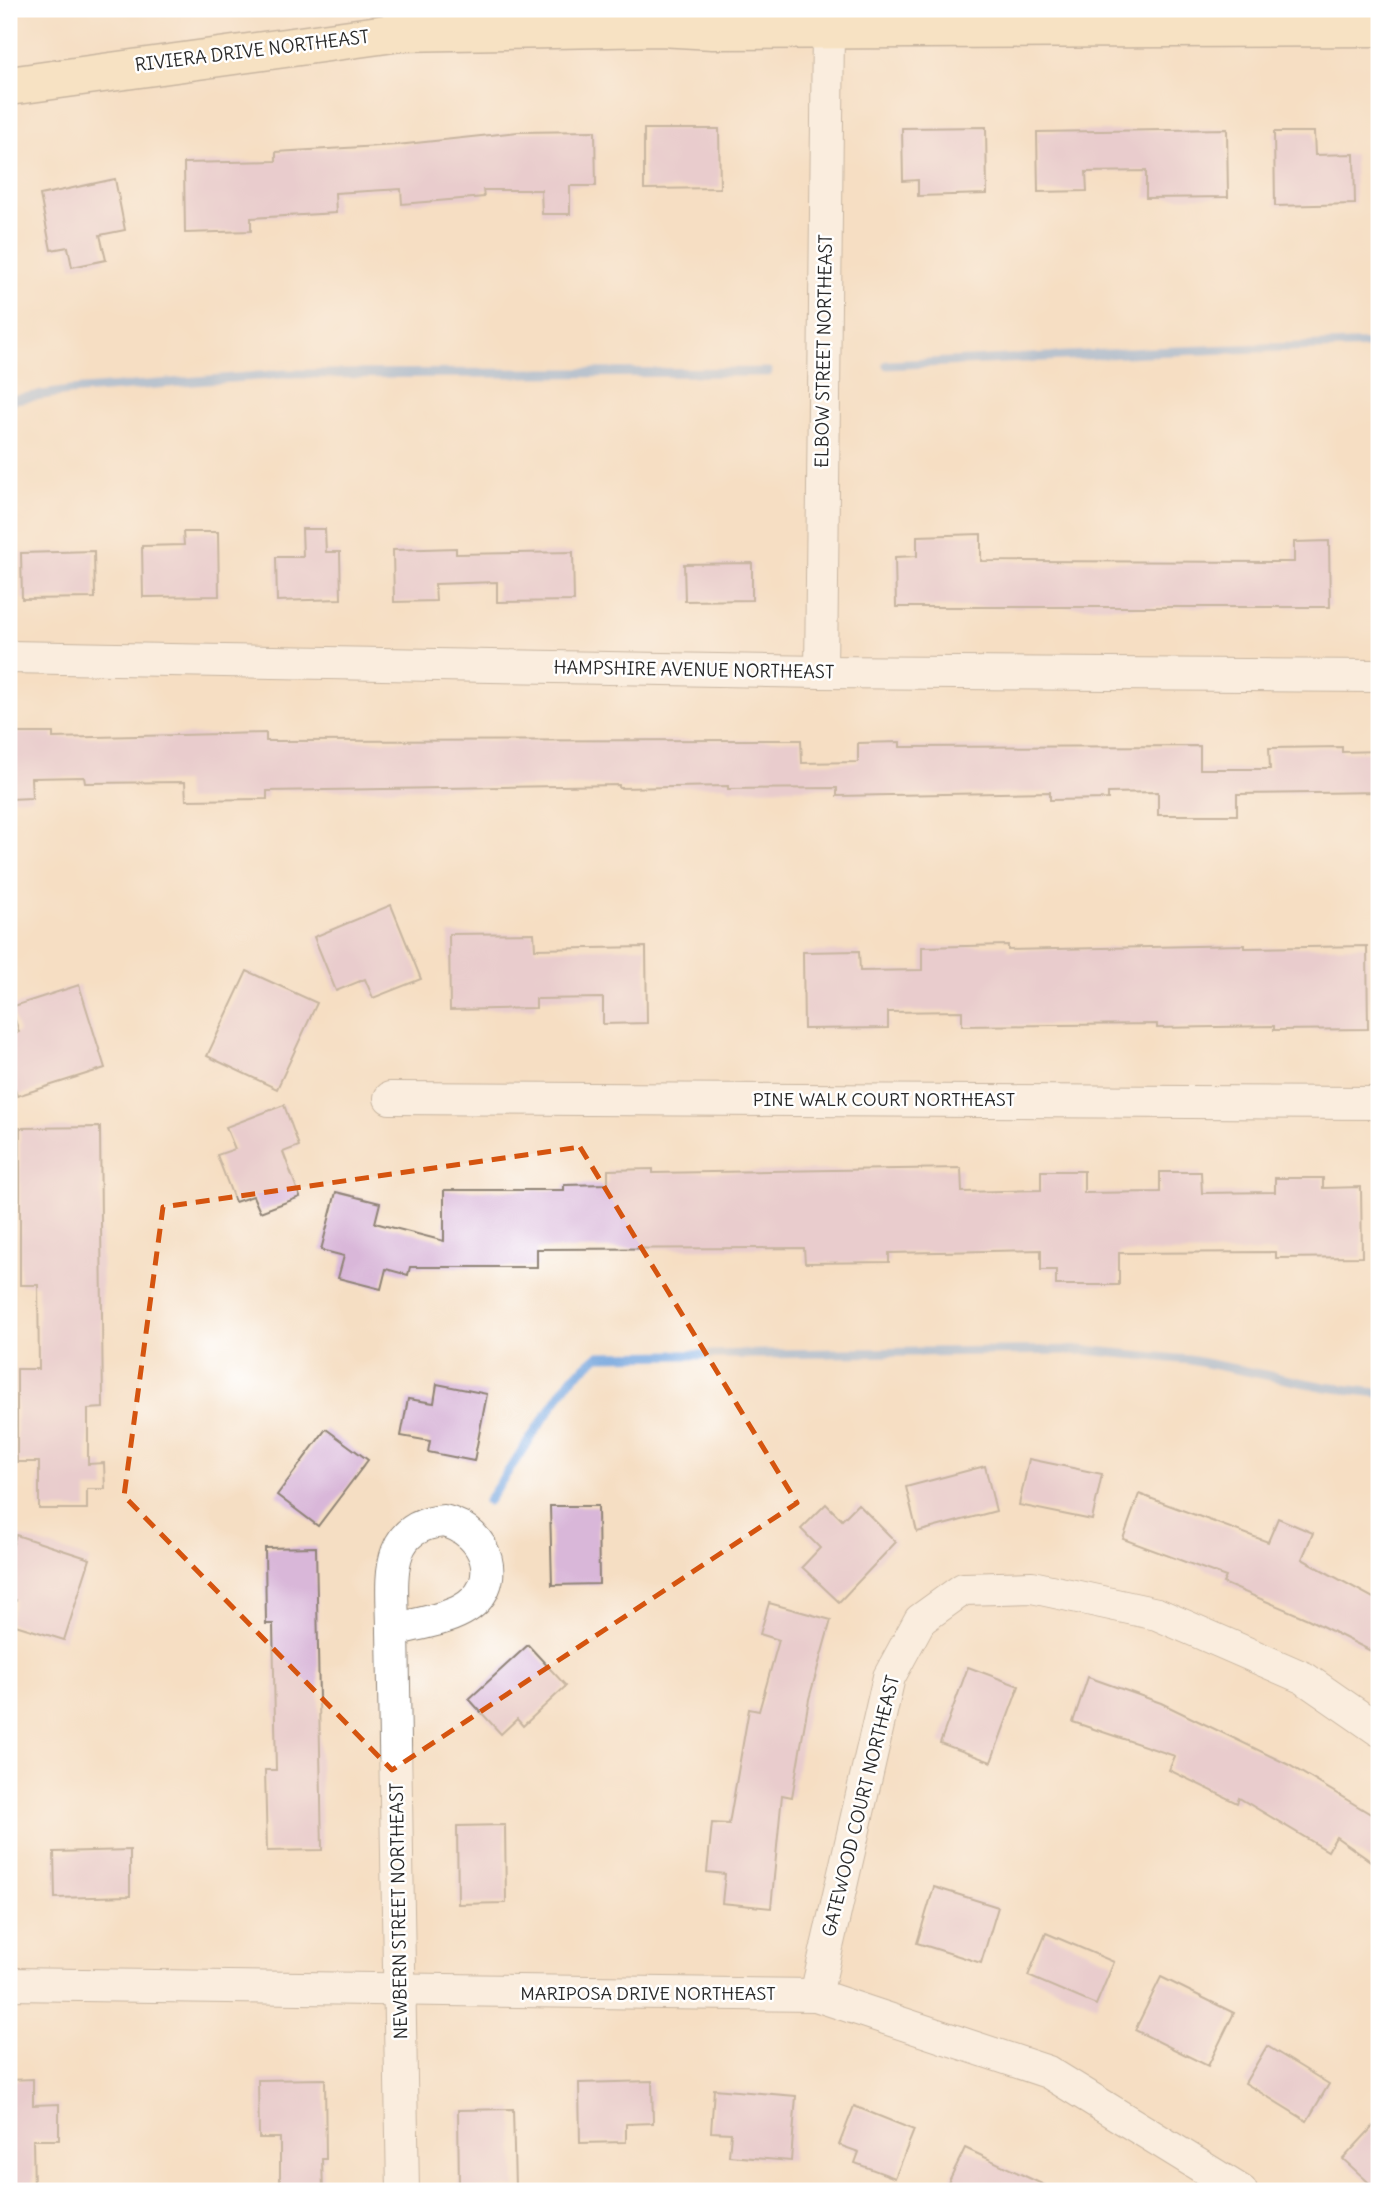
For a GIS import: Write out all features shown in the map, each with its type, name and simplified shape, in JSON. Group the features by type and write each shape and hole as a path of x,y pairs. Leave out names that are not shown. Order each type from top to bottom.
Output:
{"street":[{"name":"RIVIERA DRIVE NORTHEAST","path":"9,86 30,80 401,32 660,18 713,19 828,29 1379,27"},
{"name":"ELBOW STREET NORTHEAST","path":"821,672 828,29"},
{"name":"HAMPSHIRE AVENUE NORTHEAST","path":"9,657 821,672 1379,676"},
{"name":"PINE WALK COURT NORTHEAST","path":"390,1098 1379,1103"},
{"name":"GATEWOOD COURT NORTHEAST","path":"816,1995 889,1677 920,1620 963,1589 1032,1587 1157,1614 1304,1678 1379,1730"},
{"name":"NEWBERN STREET NORTHEAST","path":"394,1630 403,2191"},
{"name":"MARIPOSA DRIVE NORTHEAST","path":"9,1984 400,1992 816,1995 1048,2072 1241,2191"}],"highlighted area":[{"path":"580,1147 797,1503 392,1770 124,1496 163,1207"}],"building":[{"path":"986,127 987,194 918,196 918,180 903,181 902,128"},
{"path":"644,129 719,129 720,188 644,189"},
{"path":"1227,129 1228,197 1146,198 1146,171 1086,172 1087,191 1038,192 1037,132"},
{"path":"595,131 596,186 570,186 570,214 542,214 541,190 483,190 484,197 402,204 401,189 335,193 336,213 251,218 251,231 185,233 184,163 276,161 276,152 397,145 518,132"},
{"path":"1274,132 1314,132 1315,155 1354,154 1355,204 1275,206"},
{"path":"115,179 125,230 100,235 106,260 72,267 68,247 51,250 40,195"},
{"path":"302,529 325,529 326,552 340,552 341,599 277,601 276,557 303,557"},
{"path":"183,532 218,532 219,596 143,597 142,546 184,545"},
{"path":"981,534 981,561 1294,562 1294,542 1329,541 1330,607 896,607 895,557 917,556 917,536"},
{"path":"456,548 456,554 573,552 574,601 497,602 497,582 435,584 436,601 394,602 393,550"},
{"path":"94,551 95,598 22,599 21,553"},
{"path":"752,563 752,600 685,601 684,564"},
{"path":"9,733 53,733 53,738 266,733 266,741 801,740 802,763 858,762 858,743 900,742 900,747 1200,746 1200,769 1270,769 1269,748 1342,747 1342,752 1379,751 1379,792 1237,794 1237,815 1158,815 1158,792 1108,793 1108,799 1050,800 1050,792 837,796 837,788 619,788 619,785 267,791 267,799 186,800 185,782 85,783 84,777 31,778 32,798 9,799"},
{"path":"391,905 421,979 373,998 365,979 336,991 314,937"},
{"path":"534,933 535,949 646,947 647,1023 603,1024 603,998 536,999 536,1008 450,1010 449,934"},
{"path":"1008,945 1008,950 1244,945 1244,948 1367,946 1368,1029 1274,1030 1274,1026 1157,1028 1157,1024 962,1026 962,1011 888,1012 888,1028 804,1029 803,952 859,951 860,971 922,970 922,947"},
{"path":"247,971 317,1003 277,1089 207,1056"},
{"path":"79,985 105,1068 17,1096 9,1070 9,1036 19,1032 11,1007"},
{"path":"284,1105 299,1146 283,1152 300,1197 260,1212 253,1196 235,1202 217,1155 235,1149 226,1127"},
{"path":"100,1127 103,1408 88,1409 88,1464 104,1463 105,1489 87,1489 87,1509 39,1509 39,1462 17,1462 17,1369 39,1369 38,1285 20,1285 20,1128"},
{"path":"961,1168 962,1192 1041,1190 1041,1171 1084,1171 1084,1193 1160,1192 1160,1172 1201,1172 1202,1193 1275,1192 1275,1178 1323,1178 1323,1188 1361,1187 1362,1257 1276,1258 1276,1252 1119,1253 1119,1285 1056,1285 1056,1270 1041,1270 1041,1250 889,1253 889,1262 805,1263 804,1248 537,1249 537,1267 410,1267 408,1275 386,1269 381,1289 338,1278 344,1256 321,1250 336,1192 380,1203 375,1223 444,1241 444,1190 564,1190 564,1185 608,1184 608,1170 653,1169 653,1173"},
{"path":"437,1384 487,1394 474,1461 428,1452 430,1441 401,1436 408,1399 434,1403"},
{"path":"326,1429 368,1460 318,1526 277,1495"},
{"path":"1029,1459 1102,1474 1092,1520 1019,1505"},
{"path":"985,1466 996,1511 917,1532 906,1487"},
{"path":"1139,1494 1268,1542 1278,1518 1313,1533 1302,1559 1379,1601 1379,1655 1308,1619 1223,1583 1226,1577 1123,1539"},
{"path":"826,1504 842,1520 858,1504 896,1542 839,1602 802,1567 820,1548 801,1529"},
{"path":"550,1506 598,1506 599,1584 552,1585"},
{"path":"16,1535 90,1559 64,1640 9,1623 16,1600 9,1598 9,1557"},
{"path":"316,1547 322,1850 267,1851 265,1770 276,1770 273,1624 266,1624 265,1548"},
{"path":"769,1603 831,1620 809,1699 792,1797 782,1795 771,1908 722,1903 725,1874 707,1872 712,1823 729,1824 749,1709 759,1711 779,1640 760,1634"},
{"path":"528,1645 566,1686 523,1726 517,1719 501,1734 469,1699"},
{"path":"968,1667 1019,1686 991,1762 940,1743"},
{"path":"1088,1677 1161,1703 1289,1765 1379,1819 1379,1867 1336,1837 1328,1851 1239,1798 1237,1803 1169,1770 1175,1756 1073,1722"},
{"path":"505,1825 506,1903 458,1904 457,1826"},
{"path":"130,1850 130,1896 55,1898 54,1852"},
{"path":"934,1887 998,1907 981,1963 917,1943"},
{"path":"1046,1933 1114,1962 1096,2005 1028,1976"},
{"path":"1161,1977 1234,2013 1208,2066 1135,2030"},
{"path":"1267,2046 1329,2084 1307,2121 1245,2083"},
{"path":"33,2079 33,2105 59,2104 59,2140 33,2140 34,2191 9,2191 9,2080"},
{"path":"325,2079 326,2159 322,2159 323,2191 280,2191 280,2138 259,2138 258,2080"},
{"path":"652,2081 653,2123 626,2124 626,2142 580,2143 579,2083"},
{"path":"714,2089 796,2096 791,2161 729,2156 731,2133 711,2132"},
{"path":"854,2106 914,2130 895,2178 855,2163 859,2152 839,2145"},
{"path":"513,2109 515,2187 459,2188 458,2110"},
{"path":"1379,2120 1379,2191 1378,2191 1343,2159"},
{"path":"965,2148 1057,2191 944,2191"}],"waterway":[{"path":"887,365 1379,344"},
{"path":"9,400 69,391 284,374 768,372"},
{"path":"488,1501 570,1380 598,1356 1083,1350 1190,1360 1325,1387 1379,1393"}]}
